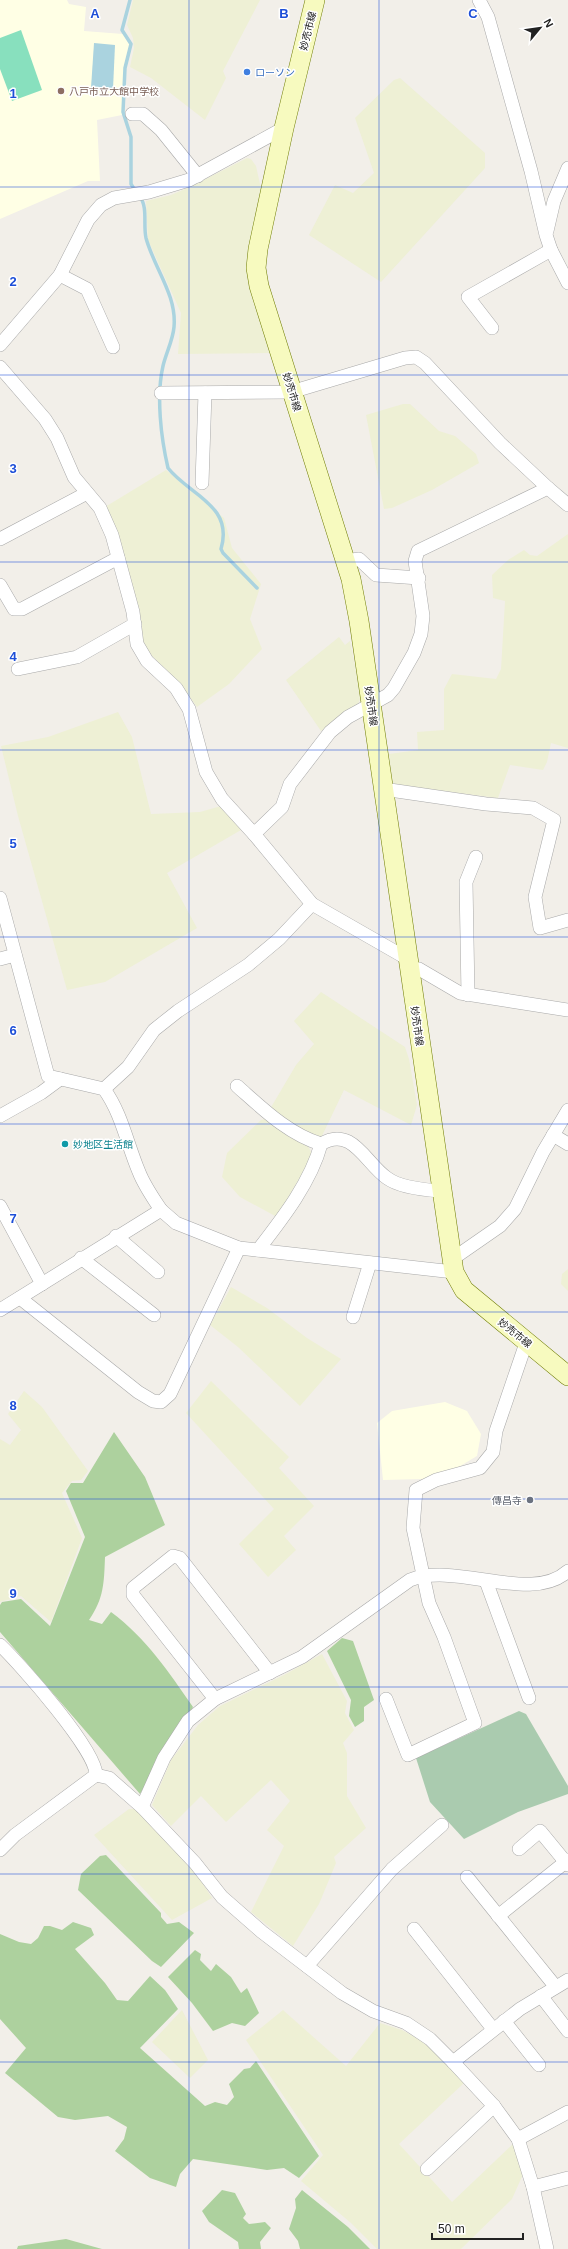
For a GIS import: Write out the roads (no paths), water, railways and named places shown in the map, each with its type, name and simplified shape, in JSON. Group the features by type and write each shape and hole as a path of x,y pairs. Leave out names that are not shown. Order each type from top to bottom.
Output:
{"main road":[{"name":"妙売市線","path":"315,0 284,128 258,248 256,268 259,286 345,561 359,621 453,1266 464,1290 526,1343 568,1376"}],"street":[{"path":"479,0 488,18 531,171 546,235 551,250 568,283"},
{"path":"132,114 143,114 161,130 198,176"},
{"path":"0,345 60,275 88,220 101,205 114,198 149,192 189,180 284,128"},
{"path":"546,235 554,201 568,168"},
{"path":"492,328 468,297 551,250"},
{"path":"60,275 87,290 113,347"},
{"path":"161,393 292,392 405,358 416,357 425,363 526,469 568,505"},
{"path":"0,367 45,420 57,438 74,477 100,508 112,535 134,612 137,644 147,661 176,688 189,709 206,772 222,799 254,834 312,904 408,964 460,993 568,1010"},
{"path":"202,483 205,393"},
{"path":"254,834 282,807 290,784 330,732 348,717 388,695 414,653 421,634 423,616 419,578 415,562 418,551 548,488"},
{"path":"0,539 87,493"},
{"path":"0,585 14,609 22,610 118,558"},
{"path":"345,561 359,558 376,575 419,578"},
{"path":"18,669 77,656 135,624"},
{"path":"383,789 486,804 533,808 554,820 535,897 540,928 568,920"},
{"path":"468,995 466,882 476,857"},
{"path":"0,898 48,1076 104,1089 112,1100 120,1118 139,1173 161,1210 176,1223 239,1248 370,1263 453,1266 500,1226 515,1209 553,1135 568,1110"},
{"path":"104,1089 128,1067 154,1030 178,1011 248,965 279,939 312,904"},
{"path":"0,959 15,955"},
{"path":"0,1116 42,1092 60,1079"},
{"path":"237,1086 292,1131 306,1140 321,1144"},
{"path":"553,1135 568,1144"},
{"path":"258,1250 291,1208 318,1155 321,1144 330,1138 344,1139 359,1149 388,1179 424,1190 441,1191"},
{"path":"0,1206 42,1284"},
{"path":"0,1310 116,1236 161,1210"},
{"path":"116,1236 158,1272"},
{"path":"20,1298 138,1392 153,1401 161,1402 170,1394 239,1248"},
{"path":"82,1258 154,1315"},
{"path":"353,1317 370,1263"},
{"path":"386,1699 408,1755 475,1723 444,1637 429,1603 413,1528 416,1490 436,1480 480,1468 493,1452 496,1431 526,1343"},
{"path":"214,1699 133,1594 133,1588 173,1556 180,1558 270,1673"},
{"path":"142,1807 164,1758 188,1720 214,1699 302,1657 400,1586 422,1575 464,1576 486,1581 534,1585 563,1575 568,1571"},
{"path":"486,1581 529,1698"},
{"path":"0,1645 24,1669 73,1733 93,1761 96,1768 96,1775 83,1787 48,1810 0,1850"},
{"path":"96,1775 109,1778 142,1807 195,1863 222,1897 262,1932 342,1993 373,2011 406,2023 430,2039 453,2062 494,2106 518,2139 533,2187 547,2249"},
{"path":"307,1966 392,1869 442,1825"},
{"path":"498,1916 567,1862 540,1831 519,1849"},
{"path":"467,1877 555,1986"},
{"path":"414,1929 498,2025 539,2065"},
{"path":"453,2062 498,2025 555,1986 568,1980"},
{"path":"541,1996 568,2031"},
{"path":"427,2169 494,2106"},
{"path":"518,2139 568,2112"},
{"path":"533,2187 568,2178"}],"water":[{"path":"94,43 115,45 113,89 91,88"}],"waterway":[{"path":"130,0 122,30 131,44 125,68 123,112 131,137 131,184 136,192"},
{"path":"140,197 145,211 146,238 169,293 174,315 174,327 163,366 160,390 161,430 168,468 207,502 215,511 221,522 223,534 221,549 223,553 257,588"}],"place":[{"name":"ローソン","path":"247,72"},
{"name":"八戸市立大館中学校","path":"61,91"},
{"name":"妙地区生活館","path":"65,1144"},
{"name":"傳昌寺","path":"530,1500"}]}
